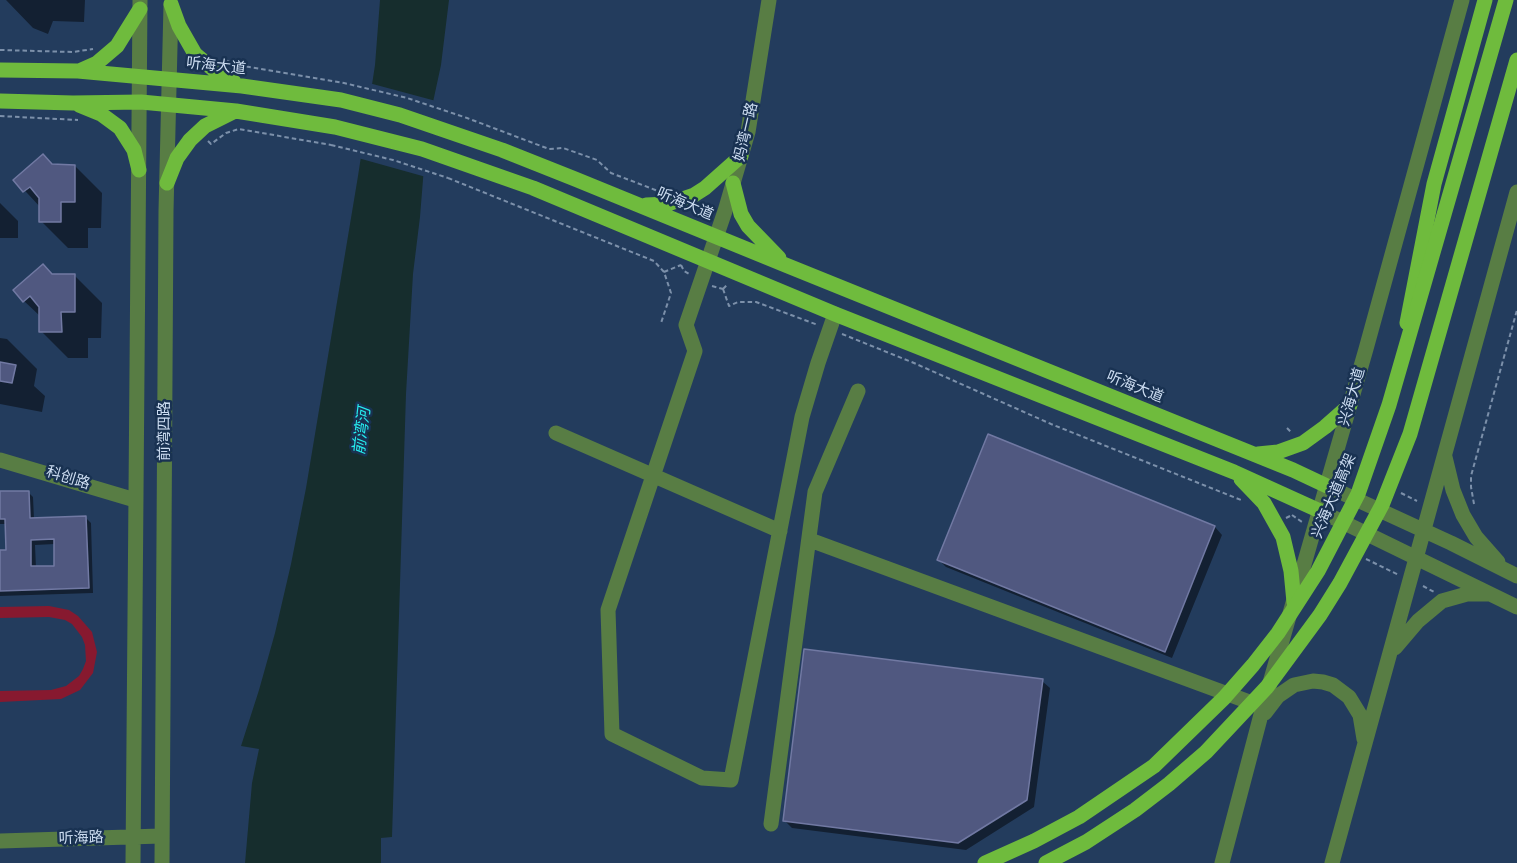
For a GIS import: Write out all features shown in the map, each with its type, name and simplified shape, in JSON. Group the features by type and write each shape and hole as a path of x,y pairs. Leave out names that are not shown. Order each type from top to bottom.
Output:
{"main road":[{"path":"1389,405 1434,184 1485,0"},
{"name":"兴海大道高架","path":"985,863 1079,817 1154,766 1224,698 1278,633 1318,571 1358,494 1389,405 1506,0"},
{"path":"171,2 183,34 195,54 220,75 242,86"},
{"path":"78,71 97,63 117,46 140,4"},
{"path":"1047,863 1086,842 1135,810 1206,752 1268,687 1304,639 1341,583 1382,505 1410,434 1517,60"},
{"name":"听海大道","path":"0,70 78,71 242,86 341,100 400,115 638,204 1327,486"},
{"path":"0,101 141,102 236,111 335,127 453,160 533,188 835,314 1234,472 1320,511"},
{"path":"73,103 101,114 120,128 134,150 140,170"},
{"path":"167,183 177,158 198,132 217,119 236,111"},
{"path":"638,204 655,206 668,204 694,195 741,156"},
{"path":"733,183 741,214 748,226 788,266"},
{"path":"1252,454 1266,455 1295,447 1325,428 1350,405"},
{"path":"1234,472 1264,503 1282,537 1291,571 1294,602"}],"street":[{"name":"妈湾一路","path":"769,0 752,111 741,156 686,325 695,351 608,610 612,734 702,778 731,780 780,531"},
{"name":"兴海大道","path":"1221,863 1462,0"},
{"name":"前湾四路","path":"162,863 167,183 171,2"},
{"name":"前湾四路","path":"133,863 140,4"},
{"path":"1332,863 1517,192"},
{"path":"556,433 780,531 802,417 835,314"},
{"path":"771,824 815,492 858,391"},
{"path":"1445,455 1453,490 1468,526 1512,574"},
{"name":"科创路","path":"0,460 48,472 135,500"},
{"path":"1327,486 1424,530 1512,574"},
{"path":"1320,511 1517,607"},
{"path":"810,540 1261,715 1285,690 1303,682 1323,682 1342,690 1355,705 1360,715 1365,745"},
{"path":"1389,656 1418,621 1442,601 1467,594 1482,593 1495,596"},
{"name":"听海路","path":"0,841 161,836"}],"path":[{"path":"0,50 73,52 99,47"},
{"path":"221,58 237,65 344,83 407,98 549,148 563,148 597,159 611,173 660,191"},
{"path":"0,116 81,121"},
{"path":"212,144 226,133 239,129 331,145 393,160 448,178 644,256 654,261 664,272 671,293 661,323"},
{"path":"664,272 681,265"},
{"path":"723,289 729,306 756,302 830,329 914,363 1051,424 1247,504"},
{"path":"1475,506 1471,476 1517,310"}],"shaded area":[{"path":"49,606 69,610 78,616 92,632 97,652 93,673 80,690 61,699 0,702 0,691 51,690 66,686 79,676 83,669 86,661 85,645 72,624 49,617 0,618 0,607"}],"water":[{"name":"前湾河","path":"380,0 449,0 441,65 427,130 413,274 406,394 392,837 381,838 381,863 245,863 252,783 259,749 241,746 275,633 306,488 375,65"}],"pier":[{"path":"369,83 436,101 430,131 426,177 358,158"}],"building":[{"path":"43,154 52,164 75,165 75,202 61,202 61,222 39,222 39,198 30,187 23,192 13,180"},
{"path":"43,264 52,274 75,274 75,312 61,312 62,332 39,332 39,307 30,296 23,302 13,290"},
{"path":"0,362 16,365 12,383 0,381"},
{"path":"988,434 1215,526 1165,652 937,560"},
{"path":"0,491 29,491 30,518 86,516 89,588 0,591 0,550 6,550 5,519 0,519","holes":["54,539 54,566 31,566 31,540"]},
{"path":"804,649 1043,679 1027,800 958,843 783,821"}]}
